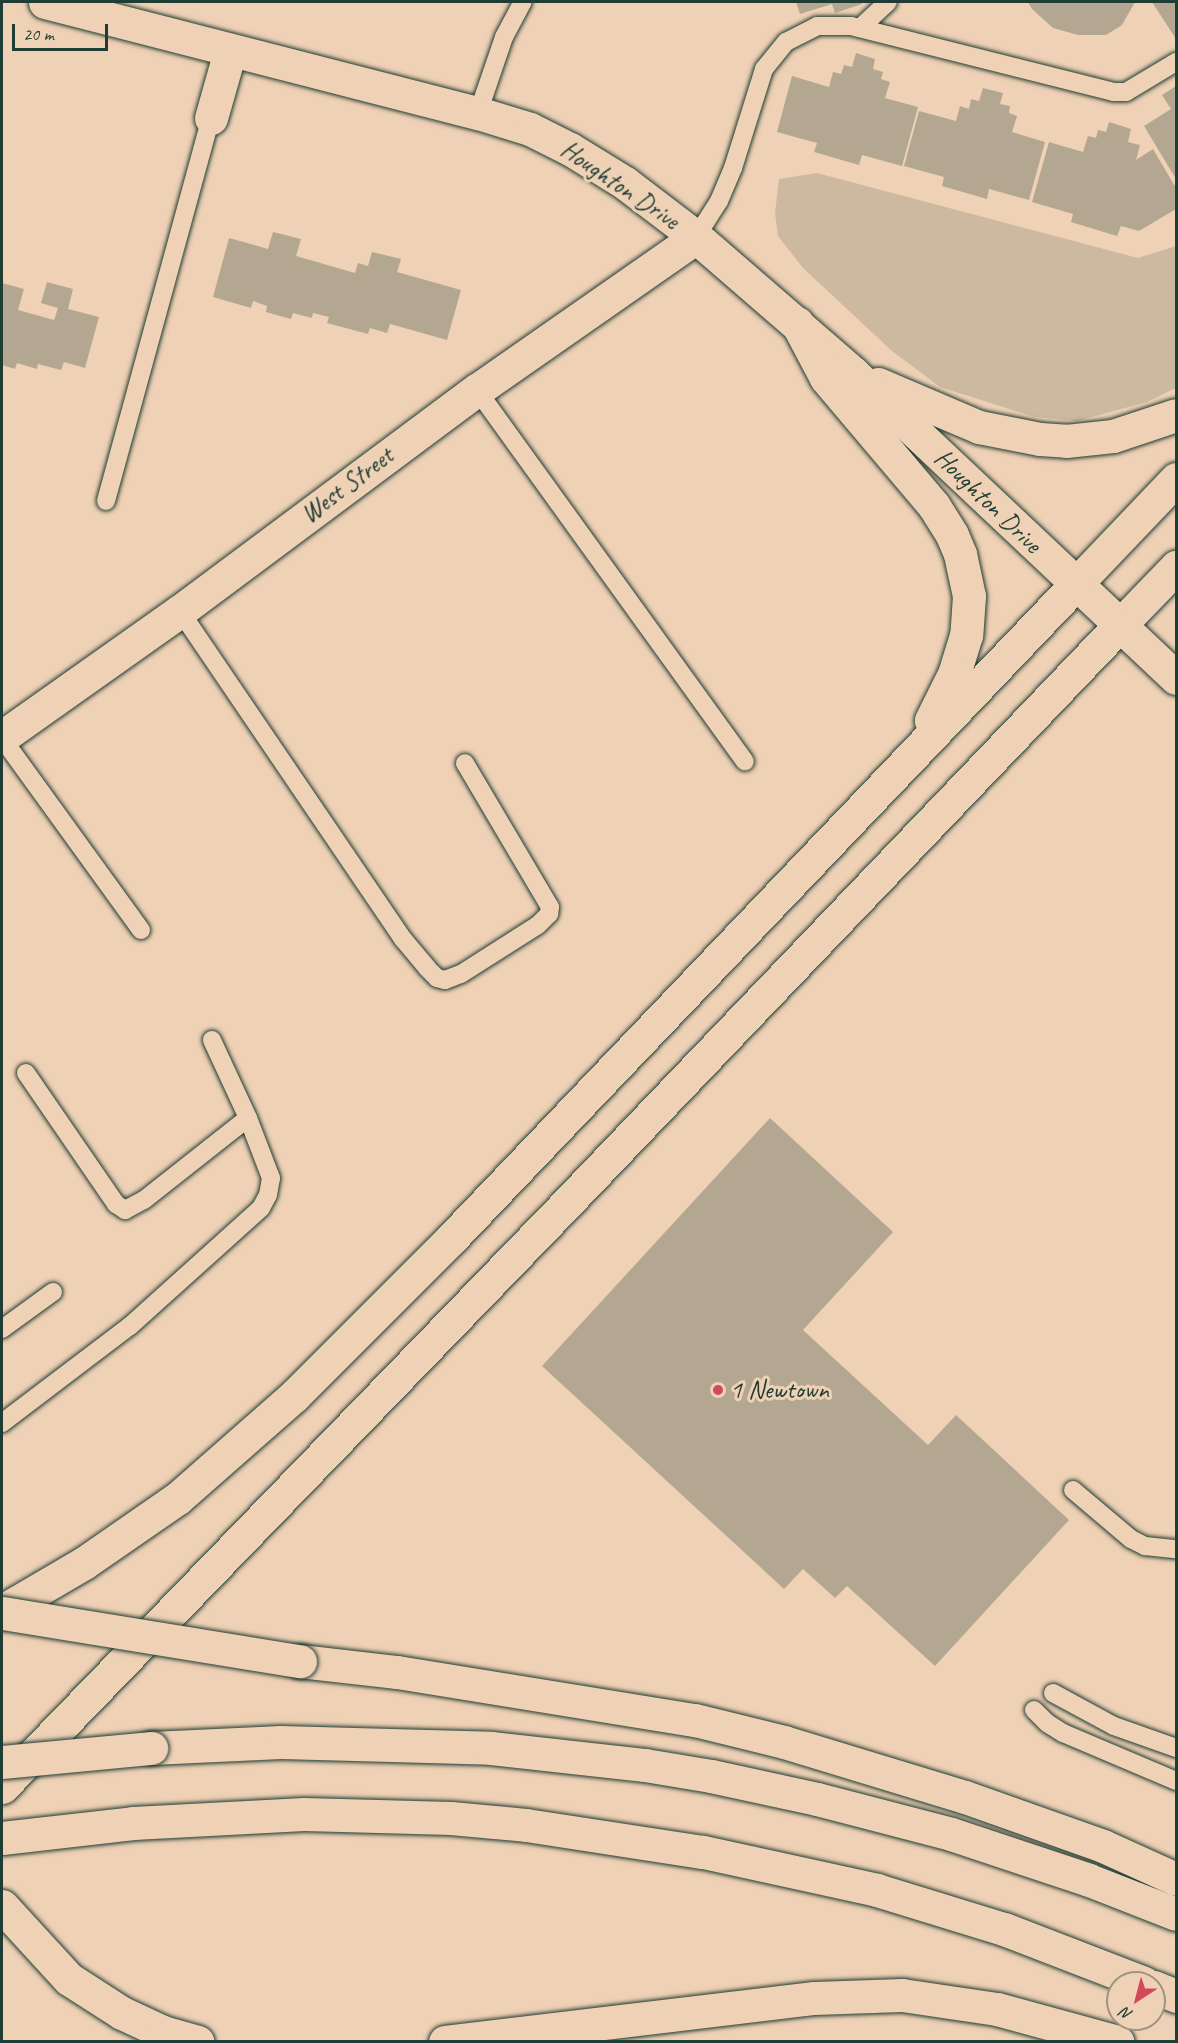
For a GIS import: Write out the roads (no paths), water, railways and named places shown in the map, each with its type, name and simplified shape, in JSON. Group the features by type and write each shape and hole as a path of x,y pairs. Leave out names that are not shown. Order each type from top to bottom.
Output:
{"main road":[{"name":"Houghton Drive","path":"45,2 477,113 530,129 570,149 625,183 696,237 797,323 1176,678"},
{"path":"211,118 230,51"},
{"name":"West Street","path":"2,738 180,611 477,390 696,237"},
{"path":"797,323 826,378 945,523 960,554 966,574 969,613 962,653 949,688 909,758"},
{"path":"854,374 936,411 979,427 1040,439 1066,441 1113,436 1176,415"},
{"path":"2,1612 84,1563 178,1498 294,1396 451,1239 1176,479"},
{"path":"2,1787 569,1201 1176,567"},
{"path":"2,1612 695,1720 773,1739 965,1797 1103,1846 1176,1879"},
{"path":"2,1761 151,1748 281,1742 491,1748 700,1774 817,1799 951,1834 1089,1880 1176,1914"},
{"path":"2,1838 132,1823 304,1814 451,1818 629,1840 703,1852 877,1890 1004,1929 1113,1971"},
{"path":"2,1906 69,1979 122,2013 163,2032 198,2042"},
{"path":"445,2042 814,1998 902,1995 997,2009 1118,2042"}],"lane":[{"path":"477,113 504,37 523,2"},
{"path":"860,28 888,2"},
{"path":"696,237 723,193 733,168 760,78 786,42 818,26 835,24 860,28 1114,92 1126,92 1176,62"},
{"path":"106,501 211,118"},
{"path":"477,390 745,761"},
{"path":"180,611 403,939 432,974 445,980 461,974 538,925 549,914 550,907 465,763"},
{"path":"2,738 141,930"},
{"path":"2,1423 130,1326 261,1208 268,1196 271,1178 248,1118 212,1040"},
{"path":"26,1073 116,1204 125,1210 144,1200 248,1118"},
{"path":"2,1329 53,1292"},
{"path":"1073,1490 1131,1539 1145,1546 1176,1549"},
{"path":"1053,1693 1114,1726 1176,1748"},
{"path":"1034,1710 1047,1723 1063,1733 1176,1781"}],"place":[{"name":"1 Newtown","path":"718,1390"}]}
